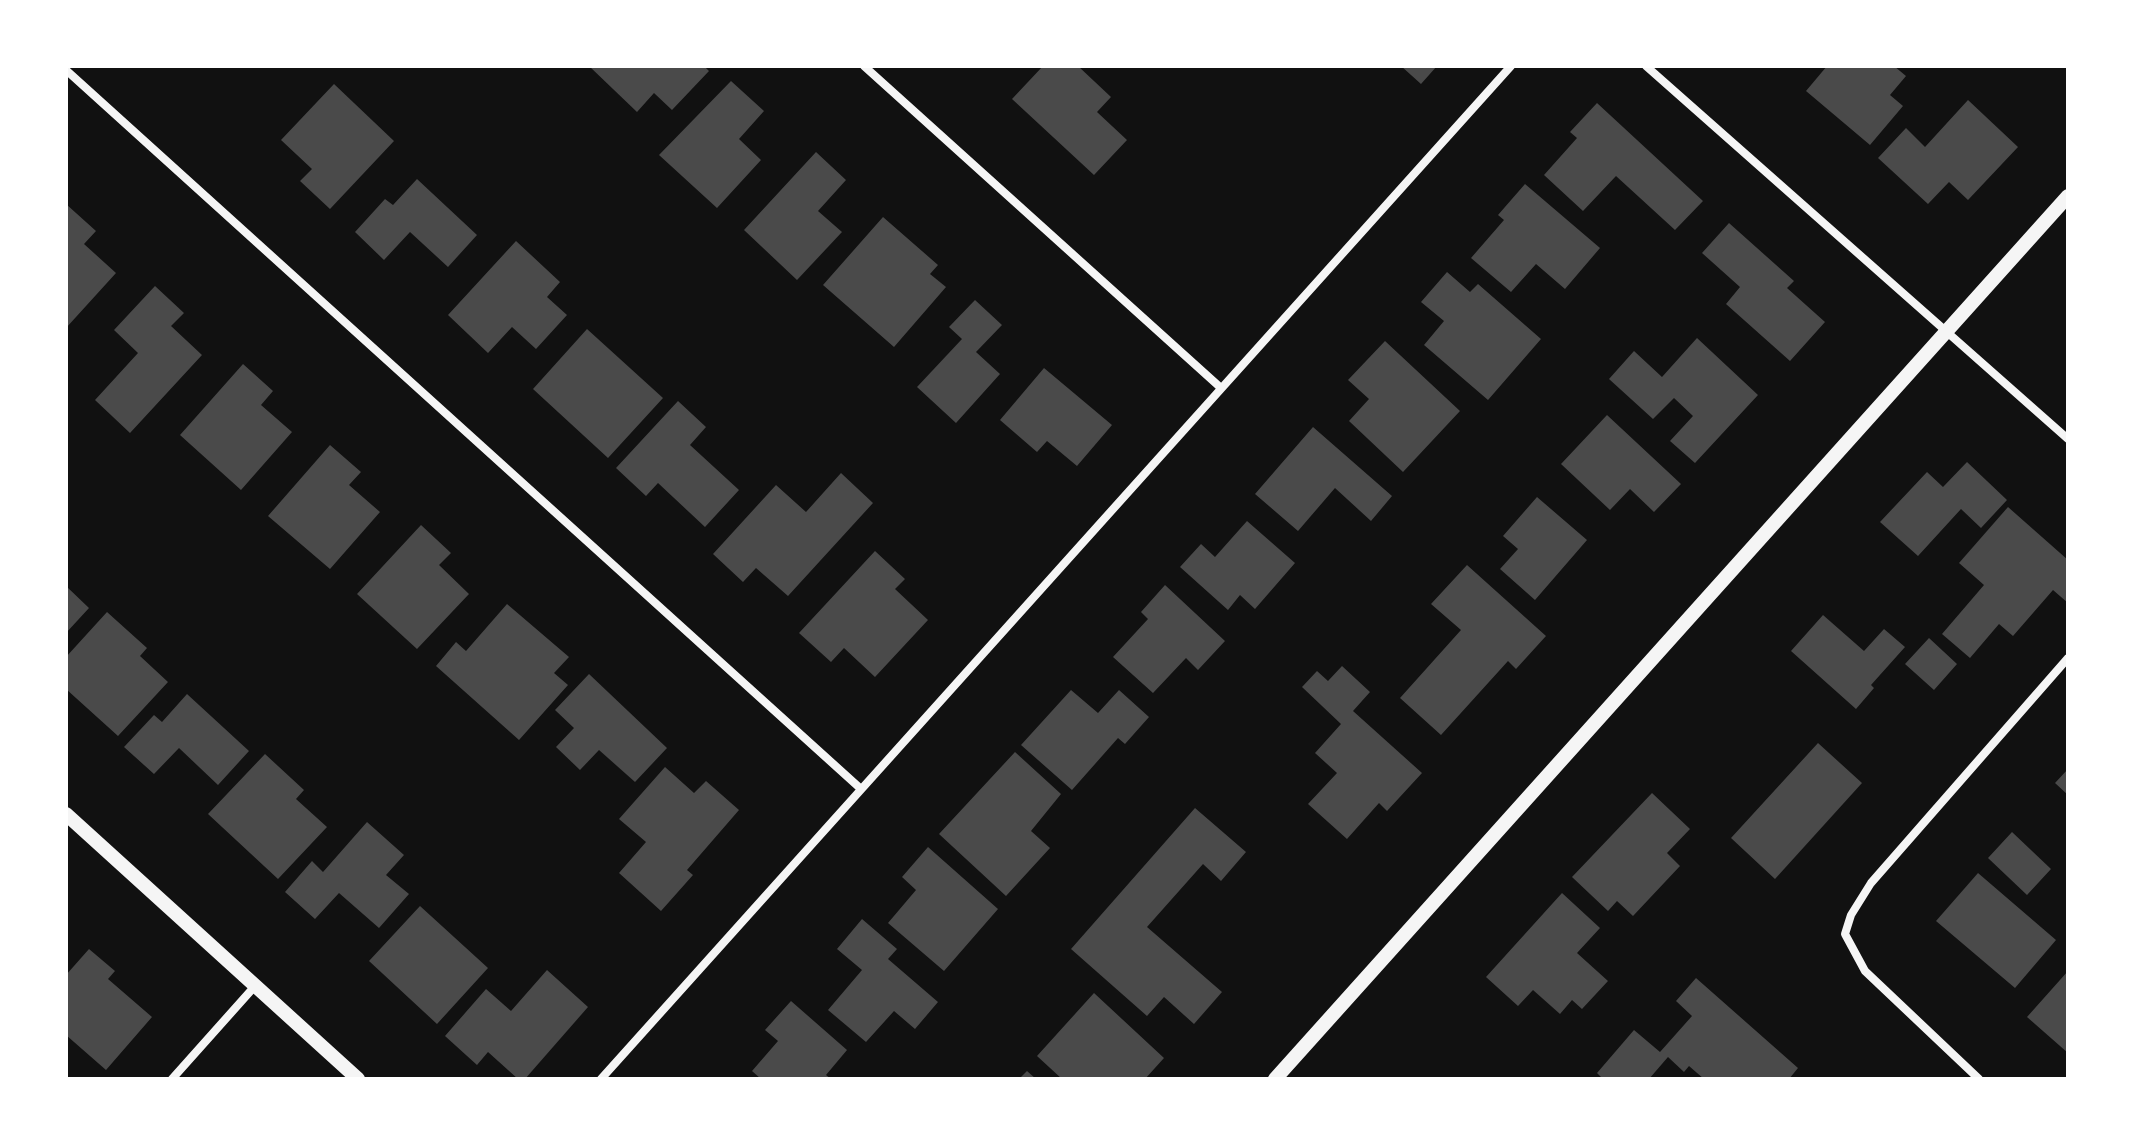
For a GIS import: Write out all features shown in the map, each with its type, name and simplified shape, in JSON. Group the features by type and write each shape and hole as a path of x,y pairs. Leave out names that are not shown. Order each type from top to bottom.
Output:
{"street":[{"path":"864,66 1221,388"},
{"path":"601,1079 1511,66"},
{"path":"1646,66 2068,439"},
{"path":"66,70 861,789"},
{"path":"1275,1079 2068,196"},
{"path":"1979,1079 1865,971 1845,934 1851,915 1871,883 2068,658"},
{"path":"66,814 358,1079"},
{"path":"172,1079 255,986"}],"building":[{"path":"589,66 704,66 709,71 672,110 654,93 637,112"},
{"path":"1043,66 1078,66 1111,97 1097,112 1127,140 1094,175 1012,99"},
{"path":"1401,66 1437,66 1421,84"},
{"path":"1827,66 1894,66 1906,76 1890,95 1903,106 1870,145 1806,91"},
{"path":"731,81 764,111 739,139 761,160 717,208 659,155"},
{"path":"334,84 394,141 330,209 300,181 312,169 281,140"},
{"path":"1968,100 2018,147 1968,200 1949,182 1928,204 1878,158 1906,128 1925,147"},
{"path":"1597,103 1703,201 1675,230 1616,176 1583,211 1544,175 1577,138 1570,132"},
{"path":"816,152 846,180 818,211 842,232 797,280 744,230"},
{"path":"417,179 477,235 448,267 410,232 384,260 355,232 385,199 393,205"},
{"path":"1525,184 1600,248 1565,289 1536,264 1511,292 1471,258 1504,220 1498,215"},
{"path":"66,204 96,231 84,244 116,273 66,328"},
{"path":"883,217 938,265 930,274 946,287 894,347 823,285"},
{"path":"1729,223 1794,281 1787,288 1825,322 1790,361 1726,304 1740,287 1702,253"},
{"path":"516,241 560,282 547,297 567,315 536,349 512,327 488,353 448,315"},
{"path":"1447,272 1470,292 1478,284 1541,339 1488,400 1424,345 1444,321 1421,302"},
{"path":"155,286 184,313 171,326 202,355 130,433 95,400 138,353 114,330"},
{"path":"975,300 1002,325 976,352 1000,374 956,423 917,387 962,339 949,327"},
{"path":"587,329 663,398 608,458 533,389"},
{"path":"1697,338 1758,395 1695,463 1670,441 1693,416 1674,398 1653,419 1609,379 1634,351 1662,377"},
{"path":"1385,341 1460,411 1403,472 1349,421 1369,399 1348,380"},
{"path":"243,364 273,391 261,405 292,432 241,490 180,435"},
{"path":"1044,368 1112,425 1077,466 1047,441 1037,452 1000,420"},
{"path":"678,401 706,427 690,445 739,490 705,527 658,483 646,496 616,468"},
{"path":"1607,415 1681,484 1654,512 1630,489 1610,510 1561,464"},
{"path":"1313,427 1392,496 1371,521 1335,488 1298,531 1255,494"},
{"path":"330,445 361,472 349,485 380,512 330,569 268,516"},
{"path":"1967,462 2007,500 1981,528 1961,509 1918,556 1880,522 1927,472 1943,487"},
{"path":"841,473 873,503 788,596 756,568 743,582 713,554 776,485 806,512"},
{"path":"1537,497 1587,540 1535,600 1500,569 1518,549 1503,536"},
{"path":"2008,507 2068,560 2068,603 2053,590 2013,636 1999,624 1970,658 1942,634 1984,585 1959,563"},
{"path":"1247,521 1295,563 1255,609 1240,595 1228,610 1180,567 1201,544 1215,557"},
{"path":"421,525 451,553 439,565 469,594 417,649 357,594"},
{"path":"875,551 905,579 895,589 928,620 875,677 844,648 831,662 799,633"},
{"path":"1467,565 1546,636 1516,669 1508,661 1441,735 1400,698 1461,630 1431,604"},
{"path":"1165,585 1225,641 1198,670 1186,658 1153,693 1113,657 1148,619 1141,612"},
{"path":"66,586 89,608 66,633"},
{"path":"507,604 569,657 554,673 568,685 519,740 436,666 456,642 466,651"},
{"path":"107,612 147,648 140,656 168,682 118,736 66,689 66,657"},
{"path":"1823,615 1864,651 1884,629 1905,647 1871,685 1874,688 1856,709 1791,651"},
{"path":"1929,638 1957,664 1934,690 1905,664"},
{"path":"1342,666 1370,692 1353,711 1422,773 1387,811 1379,803 1347,839 1308,804 1337,773 1315,753 1341,724 1302,687 1317,671 1328,681"},
{"path":"589,674 667,748 635,782 599,750 580,770 556,747 574,728 555,710"},
{"path":"1071,690 1098,713 1119,690 1149,717 1125,744 1118,738 1072,790 1021,745"},
{"path":"187,694 249,751 218,785 179,748 154,774 124,747 154,715 162,722"},
{"path":"1818,743 1862,783 1775,879 1731,838"},
{"path":"1015,752 1061,794 1031,831 1050,848 1006,896 939,834"},
{"path":"265,754 304,790 296,799 327,827 278,879 208,814"},
{"path":"665,767 694,793 706,781 739,810 687,870 693,875 661,911 619,873 646,842 619,819"},
{"path":"2068,769 2068,795 2055,783"},
{"path":"1652,793 1690,829 1667,853 1680,866 1633,916 1617,901 1608,911 1572,877"},
{"path":"1195,808 1246,852 1221,881 1203,864 1147,927 1222,992 1194,1024 1164,997 1147,1016 1071,949"},
{"path":"367,822 404,855 386,875 409,894 379,928 339,893 315,919 285,892 312,861 323,872"},
{"path":"2012,832 2051,869 2027,895 1988,858"},
{"path":"928,847 998,909 944,971 888,923 916,890 902,877"},
{"path":"1978,873 2056,940 2015,988 1936,921"},
{"path":"1562,893 1600,928 1577,953 1608,981 1582,1009 1572,1000 1560,1014 1533,990 1518,1006 1486,977"},
{"path":"420,906 488,968 437,1024 369,961"},
{"path":"862,919 897,949 888,959 938,1002 915,1029 894,1011 866,1042 828,1010 862,970 837,949"},
{"path":"89,949 115,971 108,979 152,1017 106,1070 66,1035 66,975"},
{"path":"547,970 588,1007 525,1079 518,1079 488,1052 477,1065 445,1036 486,989 511,1011"},
{"path":"2068,971 2068,1053 2027,1017"},
{"path":"1696,978 1798,1068 1789,1079 1704,1079 1689,1066 1684,1072 1668,1057 1649,1079 1603,1079 1597,1073 1634,1030 1660,1052 1692,1016 1676,1001"},
{"path":"1094,993 1164,1058 1145,1079 1062,1079 1037,1056"},
{"path":"791,1001 847,1050 826,1075 831,1079 761,1079 752,1071 778,1041 765,1030"},
{"path":"1027,1071 1036,1079 1019,1079"}]}
